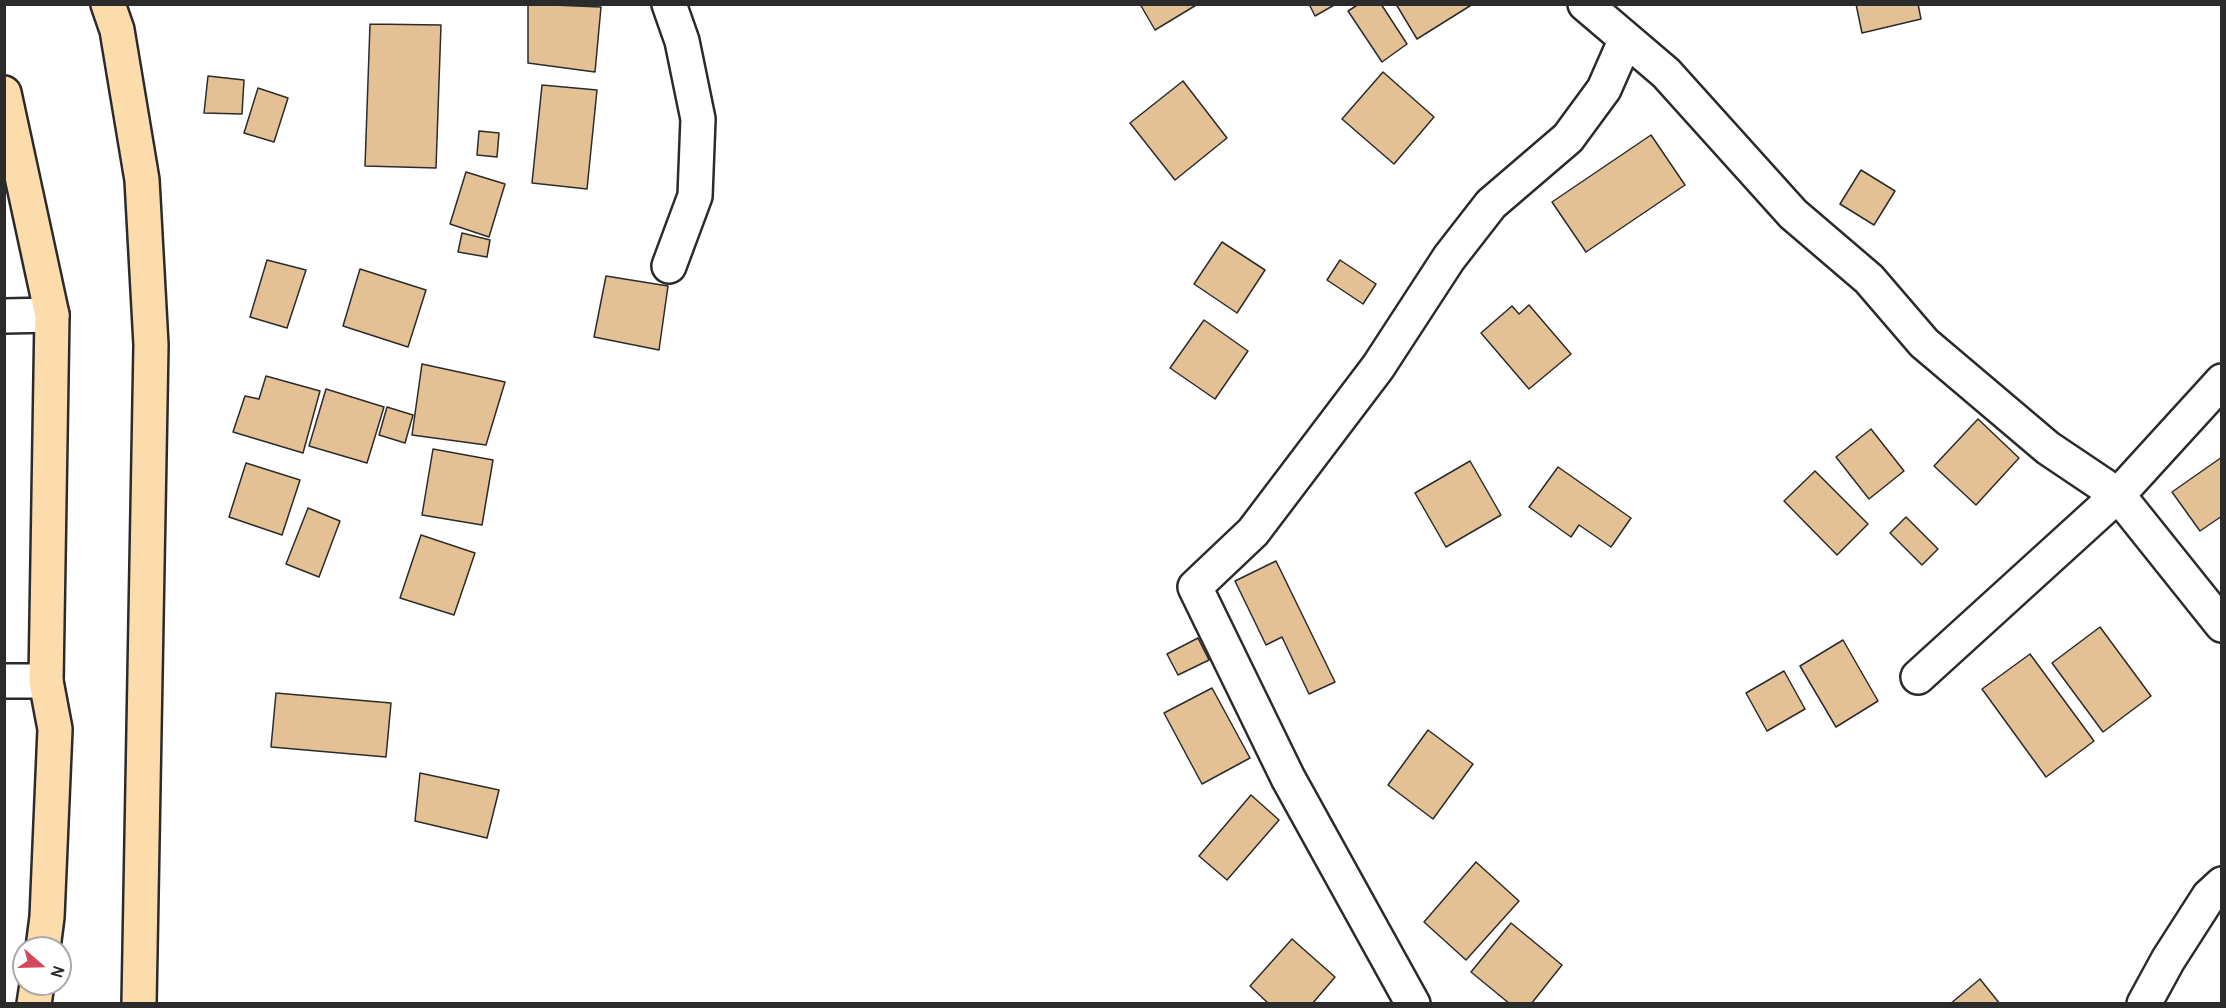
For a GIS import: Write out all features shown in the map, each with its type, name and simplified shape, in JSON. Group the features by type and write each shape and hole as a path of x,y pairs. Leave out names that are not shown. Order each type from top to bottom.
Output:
{"main road":[{"path":"108,4 117,30 142,180 151,345 139,1004"},
{"path":"4,93 52,315 46,681 55,729 45,936"}],"street":[{"path":"669,4 682,41 698,119 695,196 669,266"},
{"path":"1585,4 1666,73 1793,214 1869,279 1924,343 2048,448 2118,495 2222,625"},
{"path":"1413,1004 1288,778 1195,587 1252,532 1378,367 1449,258 1491,204 1568,138 1604,89 1626,39"},
{"path":"4,316 52,315"},
{"path":"1918,677 2118,495 2222,381"},
{"path":"4,681 46,681"},
{"path":"2144,1004 2168,960 2209,896 2222,884"}],"building":[{"path":"528,4 601,7 595,72 528,63"},
{"path":"1140,4 1198,4 1155,30"},
{"path":"1309,4 1336,4 1315,16"},
{"path":"1359,4 1381,4 1407,44 1382,62 1348,11"},
{"path":"1396,4 1473,4 1417,39"},
{"path":"1856,4 1918,4 1921,19 1862,33"},
{"path":"370,24 441,25 436,168 365,166"},
{"path":"1383,72 1434,117 1394,164 1342,119"},
{"path":"208,76 244,80 242,114 204,113"},
{"path":"1183,81 1227,138 1175,180 1130,123"},
{"path":"542,85 597,90 587,189 532,183"},
{"path":"258,88 288,98 274,142 244,133"},
{"path":"479,131 499,133 497,157 477,155"},
{"path":"1651,135 1685,185 1586,252 1552,202"},
{"path":"1861,170 1895,191 1874,225 1840,204"},
{"path":"466,172 505,184 489,237 450,224"},
{"path":"462,233 490,240 487,257 458,252"},
{"path":"1222,242 1265,270 1237,313 1194,284"},
{"path":"267,260 306,270 287,328 250,317"},
{"path":"1340,260 1376,284 1363,304 1327,280"},
{"path":"360,269 426,290 408,347 343,326"},
{"path":"606,276 668,286 659,350 594,337"},
{"path":"1529,305 1571,354 1529,389 1481,333 1512,306 1519,314"},
{"path":"1204,320 1248,351 1215,399 1170,368"},
{"path":"422,364 505,382 486,445 412,435"},
{"path":"266,376 320,391 303,453 233,432 245,396 259,399"},
{"path":"326,389 384,407 367,463 309,446"},
{"path":"387,407 413,415 405,443 379,435"},
{"path":"1978,419 2019,458 1976,505 1934,466"},
{"path":"1871,429 1904,471 1869,499 1836,457"},
{"path":"433,449 493,460 482,525 422,515"},
{"path":"2222,457 2222,516 2200,531 2172,492"},
{"path":"1470,461 1501,515 1446,547 1415,493"},
{"path":"246,463 300,480 282,535 229,517"},
{"path":"1558,467 1631,518 1611,547 1579,525 1571,537 1529,507"},
{"path":"1815,471 1868,524 1837,555 1784,501"},
{"path":"308,508 340,521 319,577 286,564"},
{"path":"1906,517 1938,549 1922,565 1890,533"},
{"path":"421,535 475,553 454,615 400,598"},
{"path":"1276,561 1335,682 1309,694 1282,637 1266,645 1235,581"},
{"path":"2100,627 2151,696 2103,732 2052,663"},
{"path":"1198,638 1209,660 1178,675 1167,654"},
{"path":"1843,640 1878,701 1836,727 1800,666"},
{"path":"2030,654 2094,741 2046,777 1982,689"},
{"path":"1784,671 1805,709 1767,731 1746,693"},
{"path":"1212,688 1250,758 1202,784 1164,713"},
{"path":"276,693 391,703 386,757 271,747"},
{"path":"1428,730 1473,764 1433,819 1388,785"},
{"path":"420,773 499,790 487,838 415,821"},
{"path":"1251,795 1279,820 1227,880 1199,856"},
{"path":"1476,862 1519,901 1466,960 1424,922"},
{"path":"1511,923 1562,965 1531,1004 1510,1004 1471,972"},
{"path":"1292,939 1335,977 1312,1004 1269,1004 1250,986"},
{"path":"1980,979 2000,1004 1950,1004"}]}
